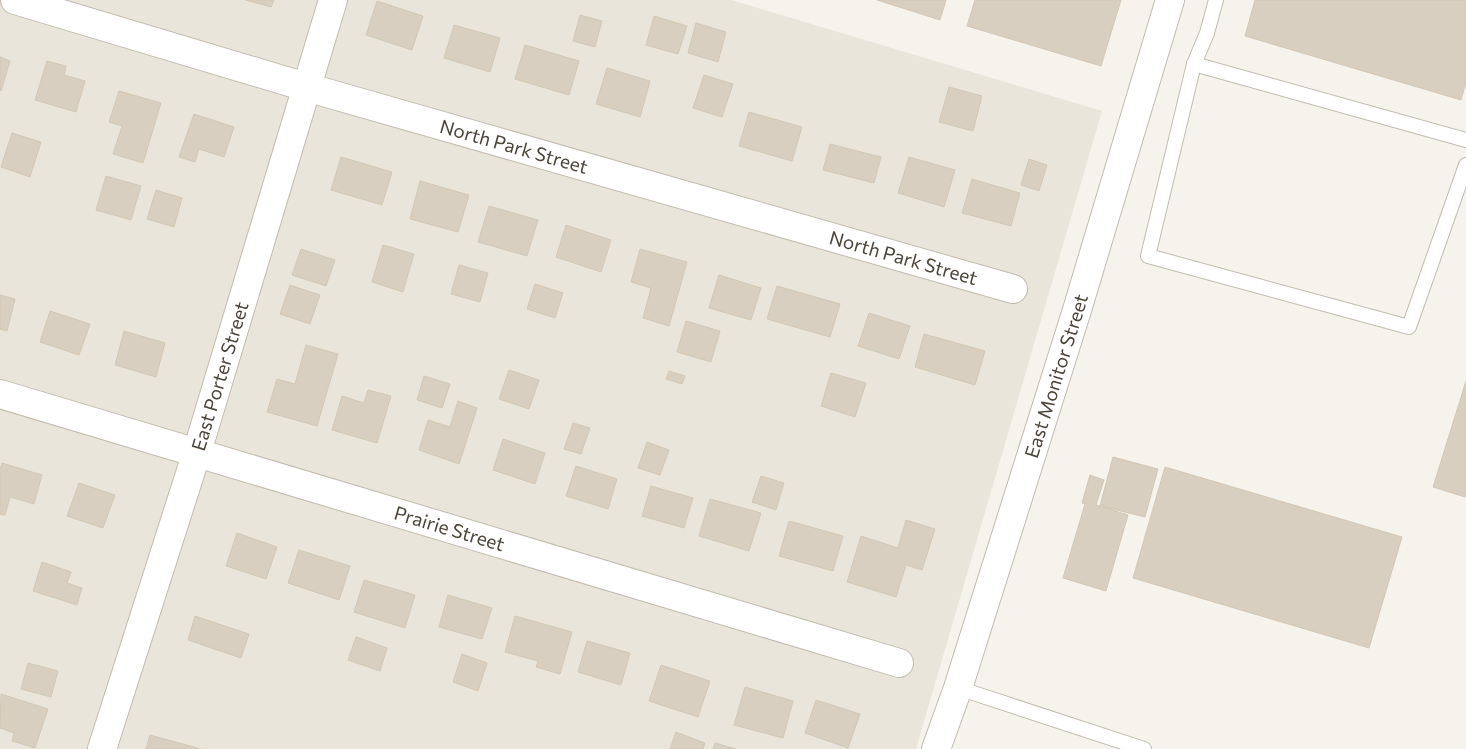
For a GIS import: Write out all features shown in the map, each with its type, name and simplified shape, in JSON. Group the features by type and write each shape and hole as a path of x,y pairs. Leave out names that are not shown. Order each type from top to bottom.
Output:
{"street":[{"name":"North Park Street","path":"16,0 306,87 1012,289"},
{"name":"East Porter Street","path":"102,749 197,452 333,0"},
{"name":"East Monitor Street","path":"936,749 958,688 1077,310 1170,0"},
{"name":"Prairie Street","path":"0,394 899,663"}],"lane":[{"path":"1216,0 1207,33 1194,64 1148,256 1409,327 1466,165"},
{"path":"1194,64 1466,140"},
{"path":"958,688 1144,749"}],"shaded area":[{"path":"0,0 731,0 1102,111 916,749 0,749"}],"building":[{"path":"245,0 274,0 271,7"},
{"path":"877,0 946,0 940,20"},
{"path":"975,0 1121,0 1101,66 967,26"},
{"path":"1255,0 1466,0 1466,82 1461,100 1245,36"},
{"path":"377,1 423,16 412,50 366,35"},
{"path":"580,15 602,21 595,47 573,41"},
{"path":"654,16 687,26 678,54 646,45"},
{"path":"696,23 726,32 718,62 688,53"},
{"path":"454,25 500,38 490,72 444,58"},
{"path":"525,45 579,61 569,95 515,79"},
{"path":"0,57 10,61 1,91 0,90"},
{"path":"47,61 66,66 64,75 85,81 76,112 35,100"},
{"path":"607,68 650,81 640,117 596,104"},
{"path":"704,75 733,84 722,117 693,108"},
{"path":"949,87 982,96 973,131 939,122"},
{"path":"119,91 161,103 143,163 113,154 122,126 109,122"},
{"path":"749,112 802,127 792,161 739,146"},
{"path":"194,114 234,127 224,157 199,149 195,162 179,157"},
{"path":"12,133 41,142 30,177 1,167"},
{"path":"830,144 881,157 874,183 823,170"},
{"path":"341,157 392,172 382,205 331,190"},
{"path":"909,157 955,170 944,207 898,193"},
{"path":"1029,159 1047,165 1039,191 1021,185"},
{"path":"106,176 141,186 131,220 96,210"},
{"path":"972,179 1020,193 1011,226 962,213"},
{"path":"420,181 469,195 458,232 410,219"},
{"path":"156,190 182,198 174,227 147,219"},
{"path":"489,206 538,220 527,256 478,242"},
{"path":"566,225 611,240 601,272 556,257"},
{"path":"383,245 414,254 403,292 372,282"},
{"path":"301,249 335,260 326,286 292,275"},
{"path":"640,249 687,262 669,326 643,318 651,288 631,282"},
{"path":"459,265 488,273 480,302 451,294"},
{"path":"719,275 761,288 751,320 709,308"},
{"path":"535,284 563,293 555,318 527,309"},
{"path":"290,285 320,295 310,324 280,314"},
{"path":"777,286 840,304 830,337 767,319"},
{"path":"0,295 15,299 7,331 0,329"},
{"path":"50,311 90,324 79,355 40,342"},
{"path":"869,313 910,326 899,359 858,346"},
{"path":"686,321 720,331 711,362 677,352"},
{"path":"124,331 165,343 156,377 115,365"},
{"path":"924,334 985,351 975,385 915,367"},
{"path":"306,345 338,354 317,426 267,412 277,379 295,384"},
{"path":"509,370 539,380 529,409 499,399"},
{"path":"669,371 685,376 682,384 666,379"},
{"path":"831,373 866,383 855,417 821,406"},
{"path":"424,376 450,384 442,408 417,400"},
{"path":"1466,381 1466,493 1465,497 1433,487"},
{"path":"368,390 391,396 377,443 332,430 342,396 364,403"},
{"path":"458,401 477,408 459,464 419,450 428,420 450,427"},
{"path":"573,423 590,428 581,454 564,449"},
{"path":"503,439 545,453 535,484 493,470"},
{"path":"647,442 669,450 660,475 638,468"},
{"path":"1113,457 1158,469 1145,517 1100,506"},
{"path":"2,463 42,475 34,504 10,497 5,515 0,514 0,470"},
{"path":"576,466 617,479 608,509 566,496"},
{"path":"1165,467 1402,537 1369,648 1133,578"},
{"path":"1090,475 1104,480 1096,505 1128,515 1106,591 1063,578 1085,504 1082,503"},
{"path":"761,476 784,483 776,510 752,502"},
{"path":"79,483 115,495 103,528 67,516"},
{"path":"651,486 693,498 684,528 642,516"},
{"path":"710,499 761,513 749,551 699,536"},
{"path":"906,520 935,529 922,570 906,565 896,597 847,582 861,536 898,548"},
{"path":"789,521 843,536 833,571 779,556"},
{"path":"237,533 277,547 266,579 226,566"},
{"path":"299,550 350,566 339,600 288,583"},
{"path":"42,562 71,572 67,583 82,588 77,605 33,591"},
{"path":"364,580 415,595 405,628 354,612"},
{"path":"448,595 492,608 482,639 439,627"},
{"path":"195,616 249,634 241,658 188,640"},
{"path":"515,616 572,632 560,674 536,667 538,661 505,652"},
{"path":"356,637 387,648 380,671 348,660"},
{"path":"587,641 630,653 621,685 578,672"},
{"path":"462,654 487,663 478,691 453,682"},
{"path":"28,663 58,671 51,697 21,689"},
{"path":"661,665 710,681 698,717 649,701"},
{"path":"745,687 793,701 783,738 734,725"},
{"path":"1,694 48,709 35,748 12,741 14,733 0,728"},
{"path":"816,700 860,714 848,748 805,733"},
{"path":"676,732 705,743 703,749 670,749"},
{"path":"150,735 201,749 146,749"},
{"path":"715,743 736,749 713,749"}]}
